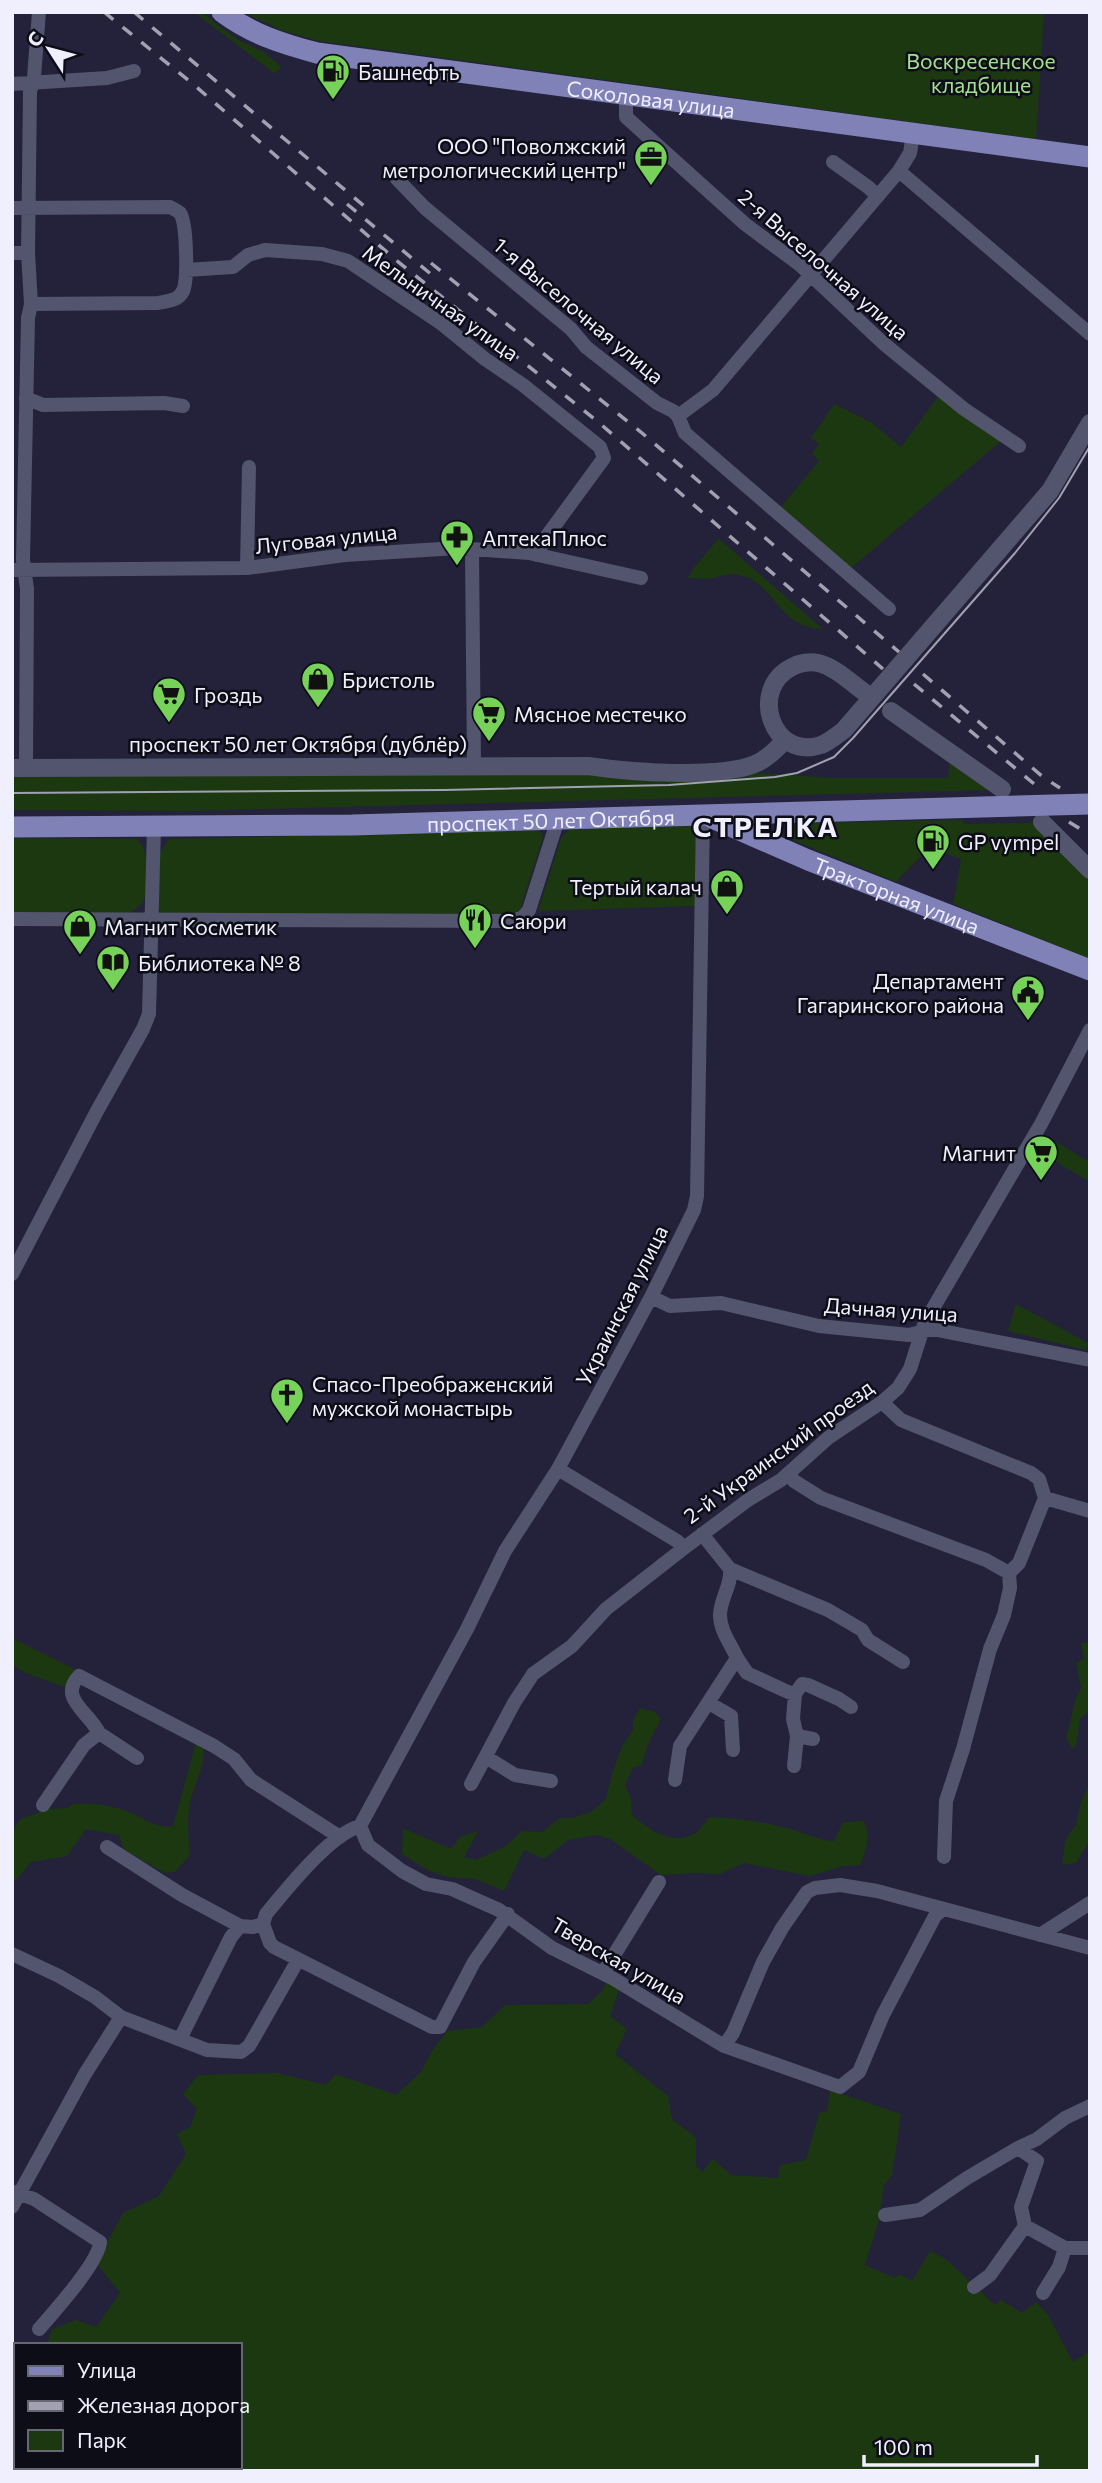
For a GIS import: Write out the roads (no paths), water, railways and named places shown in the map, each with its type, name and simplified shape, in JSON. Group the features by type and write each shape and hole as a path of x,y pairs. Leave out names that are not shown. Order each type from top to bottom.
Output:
{"main road":[{"name":"Соколовая улица","path":"222,12 249,29 280,43 317,53 1090,157"},
{"name":"проспект 50 лет Октября","path":"12,827 558,819 1090,804"},
{"path":"794,852 787,841 786,827 791,818 802,812"},
{"name":"Тракторная улица","path":"703,814 1090,970"}],"street":[{"path":"19,768 27,626 19,570 23,560 28,318 31,304 28,253 30,92 39,12"},
{"path":"12,84 107,78 135,71"},
{"name":"2-я Выселочная улица","path":"626,96 626,117 745,224 800,265 883,343 964,409 1019,446"},
{"path":"678,416 713,390 878,197 910,153 913,134"},
{"path":"833,162 878,197"},
{"path":"899,171 1090,334"},
{"name":"1-я Выселочная улица","path":"397,179 425,208 571,329 586,347 657,403 678,416 685,433 889,609"},
{"path":"12,208 170,206 180,213 184,222 186,270 183,290 176,299 158,303 31,304"},
{"name":"Мельничная улица","path":"186,270 233,267 248,255 265,250 322,254 348,261 423,311 523,385 600,447 604,458 544,540 537,555"},
{"path":"12,253 28,253"},
{"path":"26,398 43,405 164,403 183,406"},
{"path":"864,692 833,670 816,662 790,668 773,683 769,694 770,716 784,741 806,747 822,744 844,730 1050,491 1090,423"},
{"path":"247,568 249,467"},
{"name":"Луговая улица","path":"19,570 247,568 396,550 457,548 537,555 641,579"},
{"path":"472,550 474,765"},
{"path":"891,711 1002,789"},
{"name":"проспект 50 лет Октября (дублёр)","path":"19,768 474,765 588,766 619,770 706,772 756,763 772,754 784,741"},
{"name":"Украинская улица","path":"360,1826 467,1629 505,1551 558,1469 651,1297 694,1210 697,1196 703,814"},
{"path":"12,919 514,921 523,918 529,910 558,819"},
{"path":"1042,822 1090,870"},
{"path":"12,1274 149,1014 154,827"},
{"name":"2-й Украинский проезд","path":"471,1784 514,1703 533,1674 572,1646 606,1609 702,1534 789,1473 828,1438 883,1402 898,1388 910,1369 922,1331 1041,1124 1090,1030"},
{"name":"Дачная улица","path":"651,1297 670,1306 721,1303 819,1326 909,1335 932,1329 1090,1360"},
{"path":"883,1402 901,1420 1031,1473 1039,1479 1045,1498 1019,1563 1009,1573 1010,1588 1004,1615 990,1649 946,1801 944,1857"},
{"path":"558,1469 677,1541 684,1548"},
{"path":"789,1473 794,1481 821,1498 986,1560 1009,1573"},
{"path":"1045,1498 1090,1511"},
{"path":"702,1534 730,1569 828,1610 862,1630 868,1640 903,1662"},
{"path":"730,1569 731,1576 720,1613 722,1628 737,1658 747,1673 795,1694"},
{"path":"675,1780 680,1746 737,1658"},
{"path":"137,1758 99,1733 94,1723 71,1697 71,1689 79,1676 214,1746 234,1759 251,1780 340,1837"},
{"path":"794,1766 797,1736 793,1719 795,1694 802,1684 839,1699 851,1707"},
{"path":"709,1703 731,1716 733,1750"},
{"path":"43,1805 84,1745 99,1733"},
{"path":"797,1736 813,1739"},
{"path":"486,1757 515,1775 551,1781"},
{"path":"360,1826 340,1837 317,1857 266,1914 263,1924 270,1943 298,1960 432,2026 440,2027 474,1962 508,1914"},
{"name":"Тверская улица","path":"360,1826 369,1845 402,1871 426,1884 463,1892 508,1914 552,1948 603,1973 724,2046 839,2087 859,2072 883,2015 935,1916 943,1909"},
{"path":"107,1847 182,1895 240,1926 253,1927 263,1924"},
{"path":"603,1973 659,1882"},
{"path":"724,2046 733,2033 762,1962 793,1910 807,1892 816,1888 840,1885 877,1891 1090,1948"},
{"path":"1040,1935 1090,1903"},
{"path":"180,2039 231,1937 240,1926"},
{"path":"12,1954 60,1976 121,2017 207,2050 241,2052 248,2046 298,1960"},
{"path":"40,2329 78,2281 99,2250 100,2242 34,2199 15,2198 85,2074 121,2017"},
{"path":"885,2215 920,2210 1018,2147 1037,2139 1065,2118 1087,2109"},
{"path":"974,2287 990,2275 1025,2226 1021,2207 1037,2161 1018,2147"},
{"path":"1025,2226 1065,2248 1090,2248"},
{"path":"1042,2293 1059,2267 1065,2248"}],"tram line":[{"path":"12,793 444,790 669,785 797,773 834,757 853,738 1015,553 1059,498 1090,446"}],"railway":[{"path":"104,12 193,84 396,260 597,421 883,669"},
{"path":"134,12 364,206"},
{"path":"347,204 438,280"},
{"path":"431,263 642,433 899,652"},
{"path":"923,674 1043,777 1060,788"},
{"path":"914,684 1039,788"},
{"path":"1069,822 1090,835"}],"place":[{"name":"Башнефть","path":"333,101"},
{"name":"ООО \"Поволжский метрологический центр\"","path":"651,187"},
{"name":"АптекаПлюс","path":"457,567"},
{"name":"Бристоль","path":"318,709"},
{"name":"Гроздь","path":"169,724"},
{"name":"Мясное местечко","path":"489,743"},
{"name":"GP vympel","path":"933,871"},
{"name":"Тертый калач","path":"727,916"},
{"name":"Саюри","path":"475,950"},
{"name":"Магнит Косметик","path":"80,956"},
{"name":"Библиотека № 8","path":"113,992"},
{"name":"Департамент Гагаринского района","path":"1028,1022"},
{"name":"Магнит","path":"1041,1182"},
{"name":"Спасо-Преображенский мужской монастырь","path":"287,1425"}],"district":[{"name":"СТРЕЛКА","path":"766,826"}],"park label":[{"name":"Воскресенское кладбище","path":"981,72"}]}
